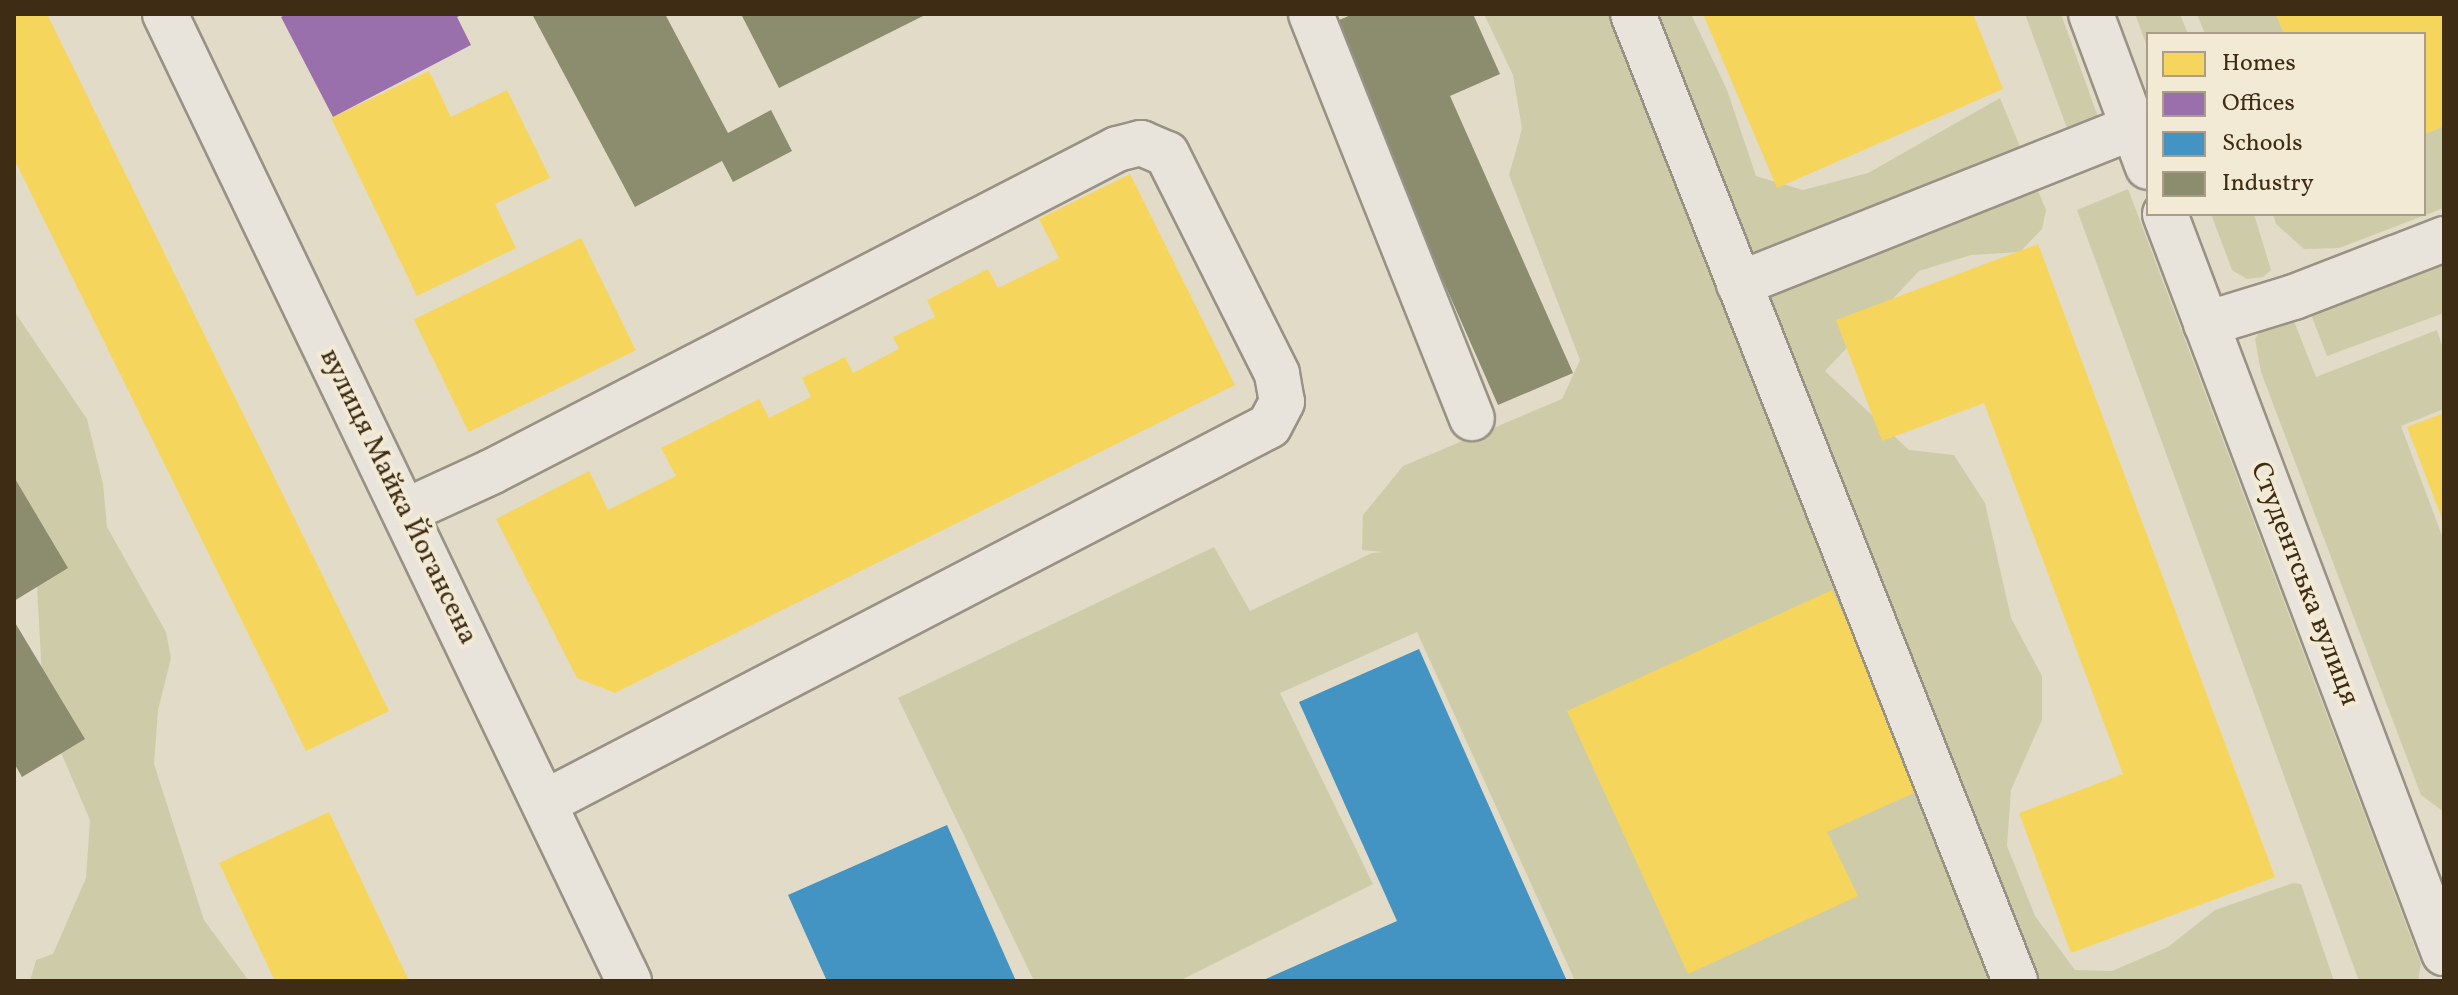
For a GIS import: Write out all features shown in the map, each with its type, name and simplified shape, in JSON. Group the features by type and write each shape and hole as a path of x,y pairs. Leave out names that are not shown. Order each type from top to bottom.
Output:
{"street":[{"name":"вулиця Майка Йогансена","path":"165,14 629,981"},
{"path":"1311,14 1472,418"},
{"path":"1633,14 2015,981"},
{"path":"2091,14 2146,162"},
{"path":"1739,284 2133,127"},
{"path":"406,511 491,472 1117,149 1141,143 1167,154 1277,374 1282,402 1269,426 544,803"},
{"name":"Студентська вулиця","path":"2166,216 2206,324 2431,876 2444,953"},
{"path":"2206,324 2294,297 2444,239"}],"shaded area":[{"path":"1484,14 1691,14 1727,90 1756,176 1803,190 1868,173 2000,98 2046,210 2042,229 2020,252 1971,255 1919,271 1825,371 1909,450 1954,455 1985,503 2011,618 2042,676 2042,720 2011,790 2007,846 2035,916 2075,970 2112,971 2168,947 2215,910 2293,883 2301,884 2334,981 1575,981 1417,632 1280,693 1373,884 1179,981 1034,981 898,698 1214,547 1250,611 1372,553 1384,552 1362,550 1363,515 1403,466 1562,399 1580,360 1509,175 1522,129 1513,75"},
{"path":"2025,14 2061,14 2098,117 2068,131"},
{"path":"2135,14 2180,14 2187,32 2146,32 2146,44"},
{"path":"2197,14 2276,14 2283,32 2204,32"},
{"path":"2444,126 2444,208 2426,215 2426,133"},
{"path":"2128,189 2421,964 2418,981 2359,981 2077,210"},
{"path":"2212,216 2255,216 2271,270 2263,277 2247,279 2232,270"},
{"path":"2274,216 2423,216 2339,248 2304,249 2276,224"},
{"path":"2444,252 2444,313 2327,356 2307,304"},
{"path":"14,311 87,419 103,484 107,527 166,632 171,658 158,710 154,764 204,920 249,981 30,981 36,960 53,954 86,878 90,820 44,713 35,551 14,510"},
{"path":"2290,311 2316,377 2437,330 2444,351 2444,409 2401,426 2444,541 2444,812 2421,795 2261,372 2255,339 2265,323"}],"building: Homes":[{"path":"14,14 47,14 389,711 306,751 14,159"},
{"path":"1703,14 1973,14 2003,89 1777,188"},
{"path":"2276,14 2444,14 2444,126 2426,133 2426,32 2283,32"},
{"path":"429,71 451,117 507,90 550,178 495,204 516,248 417,296 331,118"},
{"path":"1130,174 1235,385 615,693 577,678 496,519 589,471 608,510 676,476 661,448 759,399 769,418 811,397 802,378 845,357 853,373 899,349 893,337 935,317 927,300 988,269 998,288 1059,258 1039,219"},
{"path":"581,238 636,350 469,432 414,320"},
{"path":"2038,244 2275,877 2071,953 2019,813 2123,774 1984,403 1882,441 1836,320"},
{"path":"2444,413 2444,524 2407,427"},
{"path":"1832,590 1923,789 1827,832 1858,896 1688,974 1567,711"},
{"path":"329,812 409,981 275,981 219,863"}],"building: Offices":[{"path":"287,14 464,14 457,17 471,45 333,117 281,17"}],"building: Schools":[{"path":"1419,649 1567,981 1261,981 1397,921 1299,702"},
{"path":"947,825 1016,981 827,981 788,895"}],"building: Industry":[{"path":"532,14 665,14 728,133 771,110 792,151 733,182 722,161 635,207"},
{"path":"741,14 927,14 779,88"},
{"path":"1353,14 1473,14 1500,74 1450,96 1573,373 1498,405 1330,24"},
{"path":"14,477 68,568 14,601"},
{"path":"14,621 85,739 22,777 14,763"}]}
